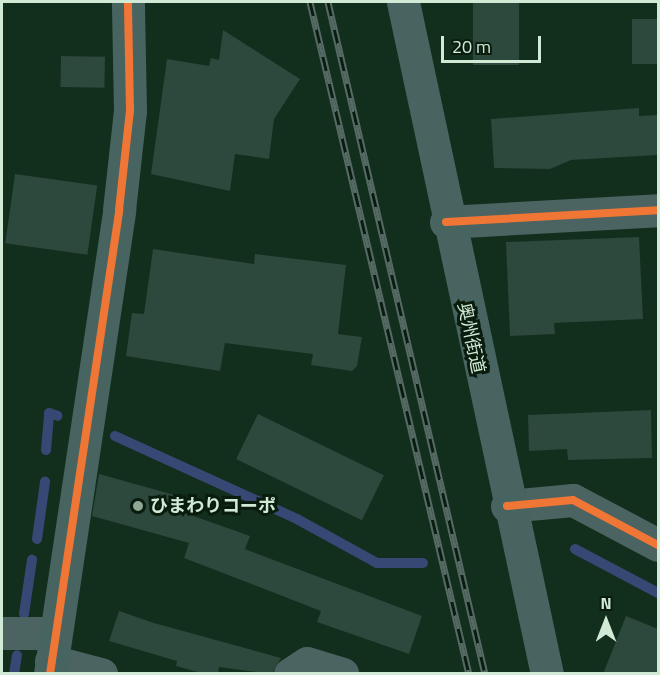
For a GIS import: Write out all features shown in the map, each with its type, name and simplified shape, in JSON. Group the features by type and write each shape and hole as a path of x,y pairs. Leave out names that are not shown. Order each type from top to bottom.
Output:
{"main road":[{"path":"52,656 119,210 130,111 128,2"},
{"name":"奥州街道","path":"403,2 446,222 507,506 547,674"}],"street":[{"path":"446,222 658,210"},
{"path":"507,506 573,500 658,544"},
{"path":"2,633 52,656 101,674"},
{"path":"290,674 307,663 342,674"}],"building":[{"path":"473,2 519,2 519,65 473,65"},
{"path":"632,19 658,19 658,64 632,64"},
{"path":"223,30 300,79 274,119 269,159 235,154 230,191 151,174 167,59 209,66 211,58 219,60"},
{"path":"61,56 105,57 104,88 60,87"},
{"path":"639,108 639,116 658,115 658,155 571,160 550,169 494,168 491,119"},
{"path":"15,174 97,186 87,255 5,243"},
{"path":"639,237 643,319 554,323 555,334 510,336 506,242"},
{"path":"153,249 254,264 255,254 346,265 338,334 362,337 357,366 352,371 311,365 313,354 225,343 220,371 126,356 132,313 144,314"},
{"path":"651,410 652,458 568,460 567,449 529,451 528,415"},
{"path":"258,414 384,475 362,520 236,459"},
{"path":"99,474 189,499 185,513 250,536 245,549 422,616 409,654 317,622 321,611 184,558 189,543 92,516"},
{"path":"119,611 281,658 272,674 219,667 218,674 205,674 176,666 177,661 109,641"},
{"path":"626,616 658,629 658,674 603,674"}],"waterway":[{"path":"46,450 49,413 58,416"},
{"path":"115,436 297,519 377,563 423,563"},
{"path":"37,539 45,482"},
{"path":"575,549 658,593"},
{"path":"24,614 32,560"},
{"path":"14,674 17,655"}],"railway":[{"path":"310,2 469,674"},
{"path":"328,2 485,674"}],"cycle path":[{"path":"50,674 119,210 130,111 128,2"},
{"path":"446,222 658,210"},
{"path":"507,506 573,500 658,545"}],"place":[{"name":"ひまわりコーポ","path":"138,506"}]}
